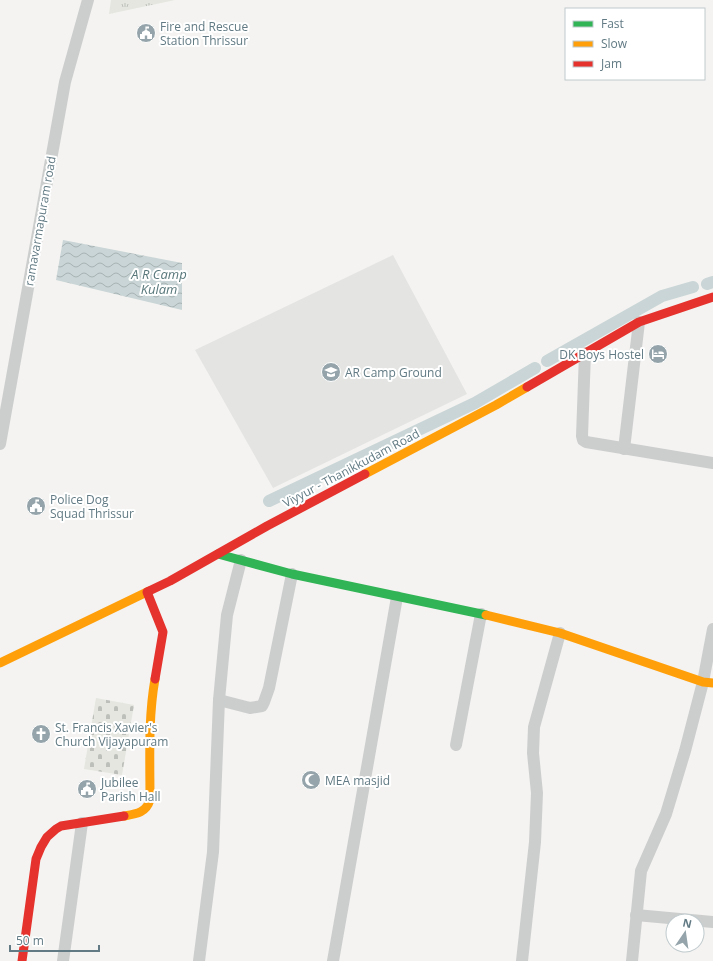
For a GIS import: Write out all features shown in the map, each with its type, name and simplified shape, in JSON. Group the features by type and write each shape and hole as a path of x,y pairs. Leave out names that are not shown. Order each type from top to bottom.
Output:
{"street":[{"name":"ramavarmapuram road","path":"0,444 65,82 88,0"},
{"name":"Viyyur - Thanikkudam Road","path":"0,663 170,581 274,522 496,405 639,322 713,297"},
{"path":"624,449 639,322"},
{"path":"585,353 583,440 592,444 713,463"},
{"path":"218,554 292,574 481,614 560,633 708,682"},
{"path":"199,961 214,852 219,700 227,615 241,560"},
{"path":"219,700 250,708 262,706 268,688 292,574"},
{"path":"22,961 35,864 39,850 50,833 54,829 61,826 137,814 148,808 150,800 152,702 163,632 146,592"},
{"path":"333,961 397,597"},
{"path":"456,745 481,614"},
{"path":"632,961 641,871 666,814 708,682 713,629"},
{"path":"522,961 535,842 537,793 533,753 533,734 560,633"},
{"path":"63,961 82,823"},
{"path":"636,915 713,922"}],"shaded area":[{"name":"AR Camp Ground","path":"393,255 467,394 273,488 195,350"}],"green space":[{"path":"111,0 175,0 109,14"},
{"path":"96,698 134,705 122,775 84,769"}],"water":[{"name":"A R Camp Kulam","path":"63,240 182,263 182,310 56,280"}],"waterway":[{"path":"707,284 713,282"},
{"path":"547,361 662,296 693,287"},
{"path":"269,501 475,403 535,368"}],"traffic: fast":[{"path":"218,554 292,574 486,615"}],"traffic: slow":[{"path":"365,474 527,387"},
{"path":"0,663 149,591"},
{"path":"486,615 560,633 703,682 713,683"},
{"path":"124,816 140,812 146,808 150,800 150,724 155,679"}],"traffic: jam":[{"path":"527,387 639,322 713,297"},
{"path":"149,591 170,581 267,526 365,474"},
{"path":"147,592 163,632 155,679"},
{"path":"22,961 36,859 47,837 61,826 124,816"}],"place":[{"name":"Fire and Rescue Station Thrissur","path":"146,33"},
{"name":"DK Boys Hostel","path":"658,354"},
{"name":"AR Camp Ground","path":"331,372"},
{"name":"Police Dog Squad Thrissur","path":"36,506"},
{"name":"St. Francis Xavier's Church Vijayapuram","path":"41,734"},
{"name":"MEA masjid","path":"311,780"},
{"name":"Jubilee Parish Hall","path":"87,789"}]}
